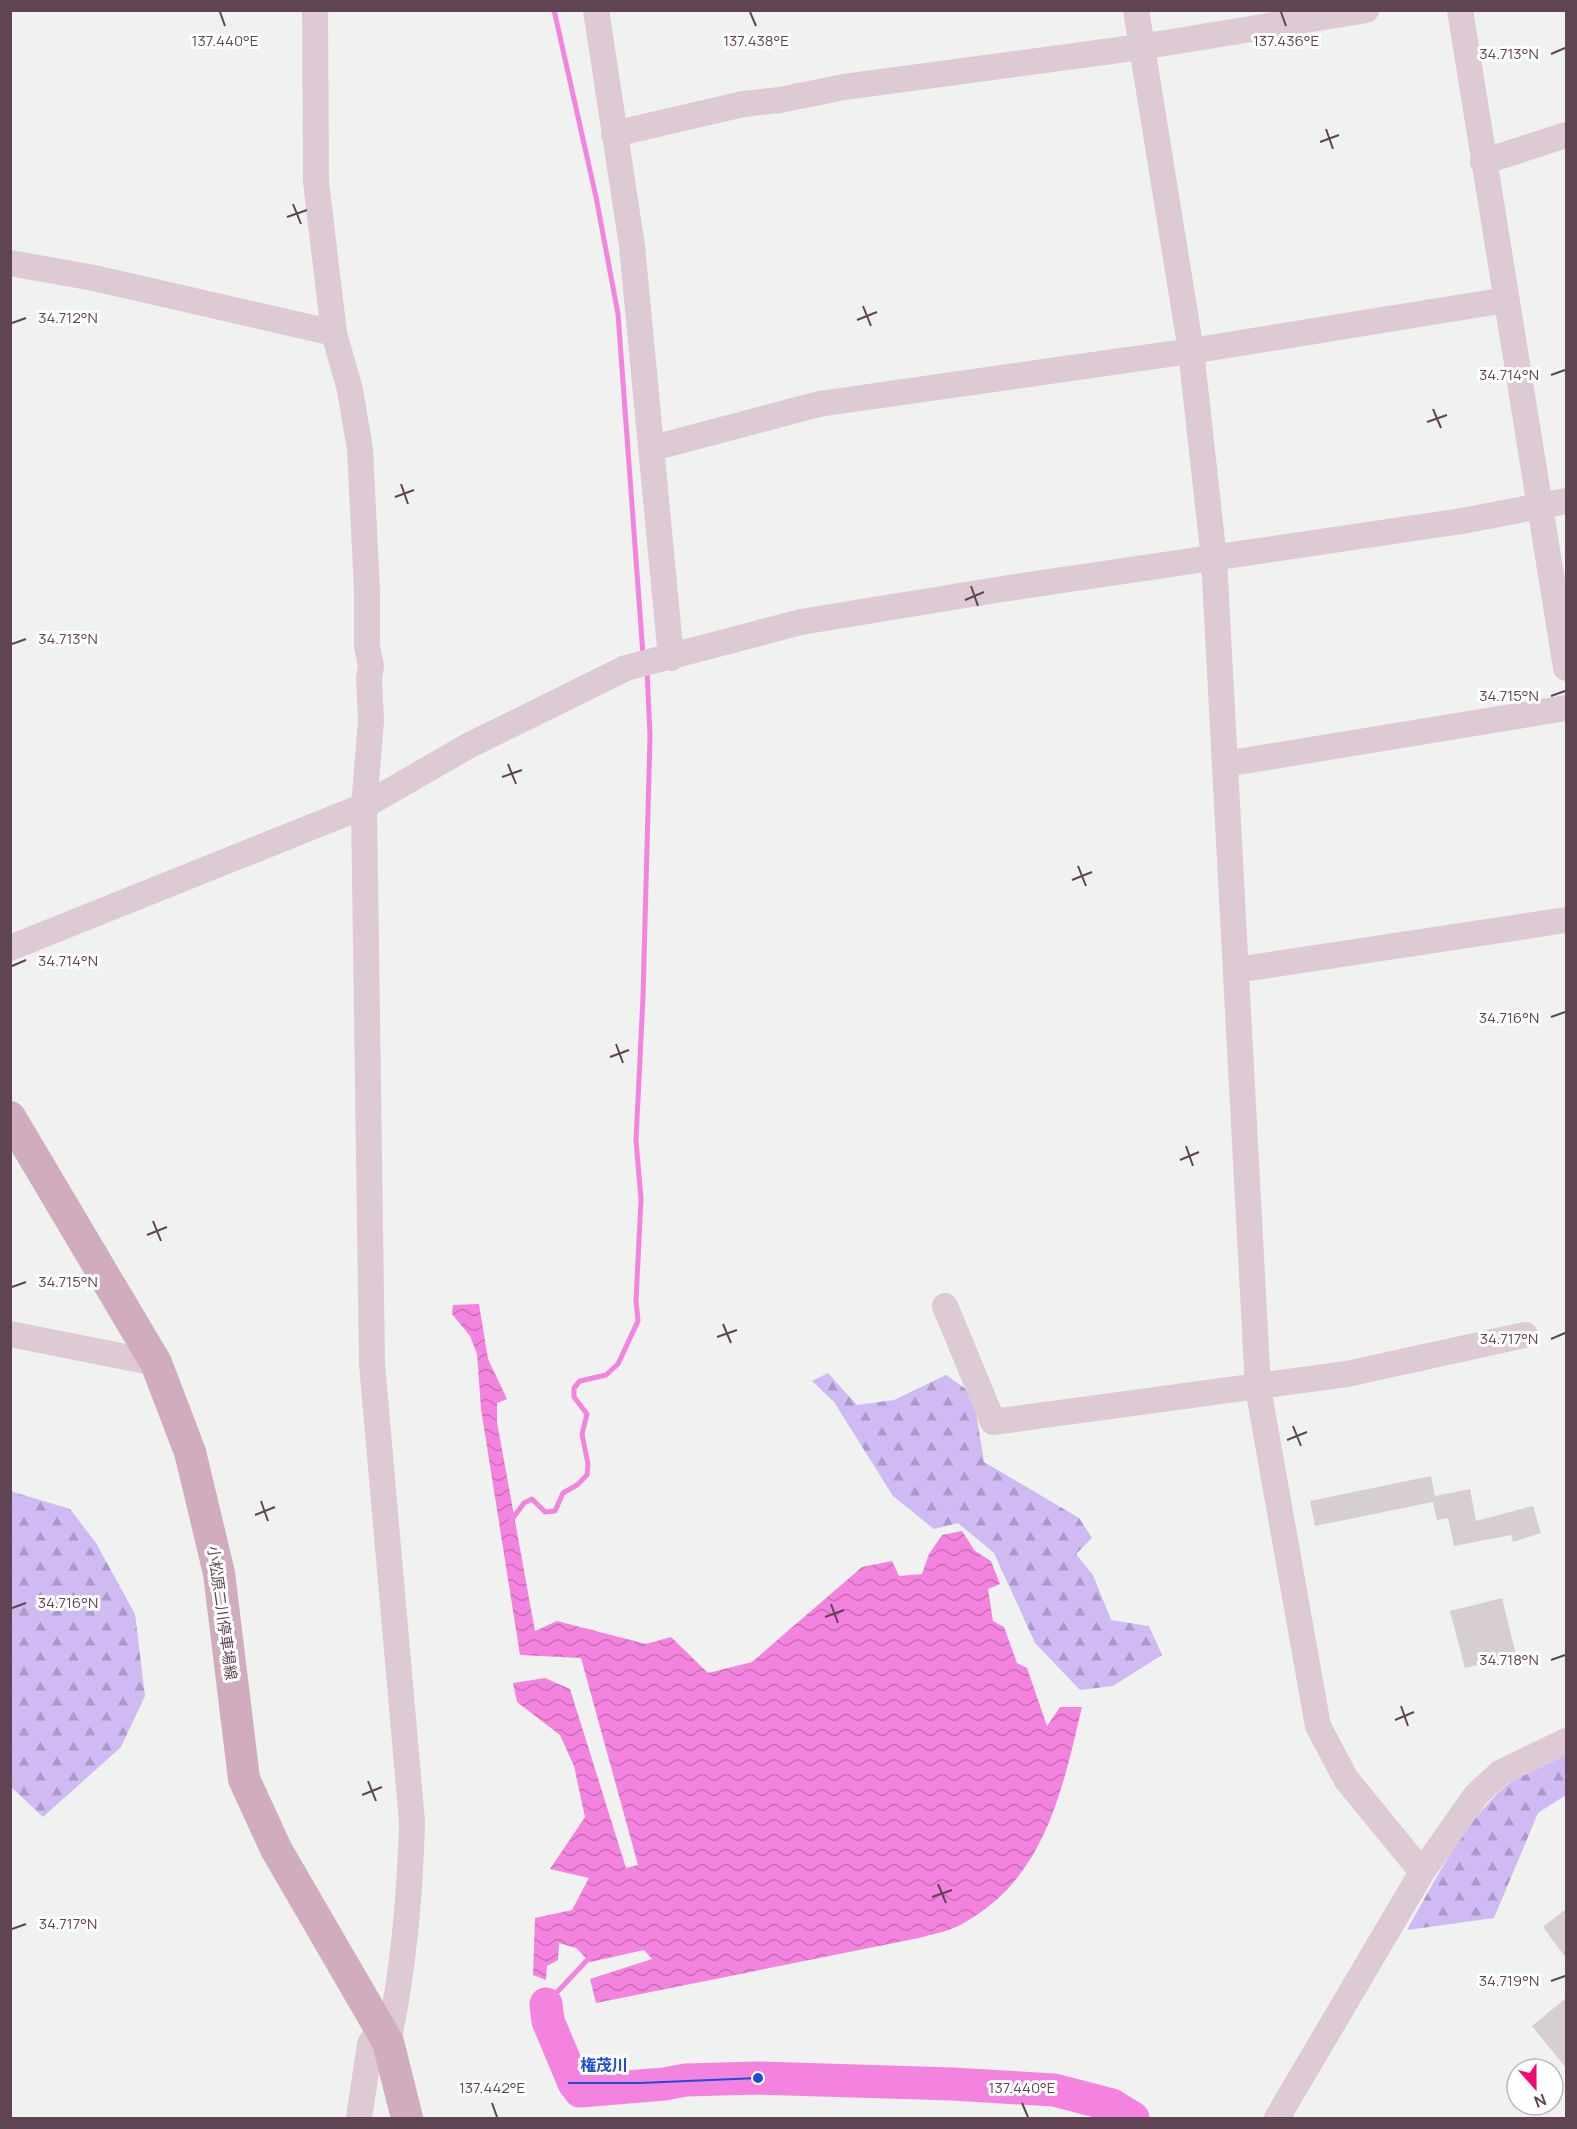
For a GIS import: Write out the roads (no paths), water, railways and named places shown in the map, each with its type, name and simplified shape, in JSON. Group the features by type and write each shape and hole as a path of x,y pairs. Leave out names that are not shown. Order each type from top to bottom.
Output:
{"main road":[{"name":"小松原二川停車場線","path":"10,1117 156,1363 190,1452 219,1573 244,1779 276,1849 384,2036 407,2118"}],"street":[{"path":"315,10 316,182 334,333 350,390 360,449 368,590 367,646 371,666 369,678 371,721 364,806 372,1364 412,1822 409,1901 398,1995 384,2036 370,2044 358,2118"},
{"path":"596,10 632,246 653,448 656,661"},
{"path":"1136,10 1191,351 1214,558 1258,1388 1318,1726 1346,1779 1422,1872"},
{"path":"614,134 743,104 780,100 844,87 1141,47 1366,10"},
{"path":"1460,10 1566,668"},
{"path":"1483,162 1566,135"},
{"path":"10,263 94,278 334,333"},
{"path":"653,448 819,404 1191,351 1506,300"},
{"path":"10,948 364,806 468,746 626,668 801,622 1002,589 1462,521 1566,501"},
{"path":"1225,764 1566,708"},
{"path":"1236,970 1566,920"},
{"path":"945,1306 993,1422 1258,1388 1347,1374 1525,1335"},
{"path":"10,1334 156,1363"},
{"path":"1277,2118 1422,1872 1476,1795 1500,1773 1566,1741"}],"water":[{"path":"479,1304 488,1359 507,1399 497,1403 497,1422 535,1631 557,1621 646,1644 671,1637 708,1673 752,1662 862,1567 892,1561 899,1576 922,1574 929,1554 942,1535 962,1531 975,1551 991,1561 1000,1584 988,1589 993,1621 1004,1627 1017,1663 1027,1668 1047,1726 1060,1707 1082,1707 1057,1801 1046,1830 1031,1858 1013,1883 990,1905 962,1924 919,1938 596,2003 590,1979 652,1959 644,1950 590,1962 576,1948 559,1943 558,1960 547,1966 546,1980 533,1975 535,1918 572,1910 589,1878 550,1869 585,1817 574,1766 560,1735 517,1702 513,1683 545,1678 570,1689 626,1868 638,1865 581,1658 520,1655 481,1409 477,1354 470,1336 452,1314 453,1305"}],"waterway":[{"path":"554,10 596,197 618,314 643,655"},
{"path":"510,1522 524,1503 532,1499 545,1512 555,1511 563,1493 577,1485 587,1475 588,1464 582,1434 587,1414 574,1397 574,1388 580,1381 606,1375 618,1364 638,1321 636,1301 641,1199 636,1140 643,997 650,736 647,670"},
{"path":"546,2004 591,1956"},
{"path":"546,2004 548,2021 574,2083 580,2091 686,2080 758,2078 952,2084 1054,2090 1112,2105 1133,2118"}],"place":[{"name":"権茂川","path":"758,2078"}]}
